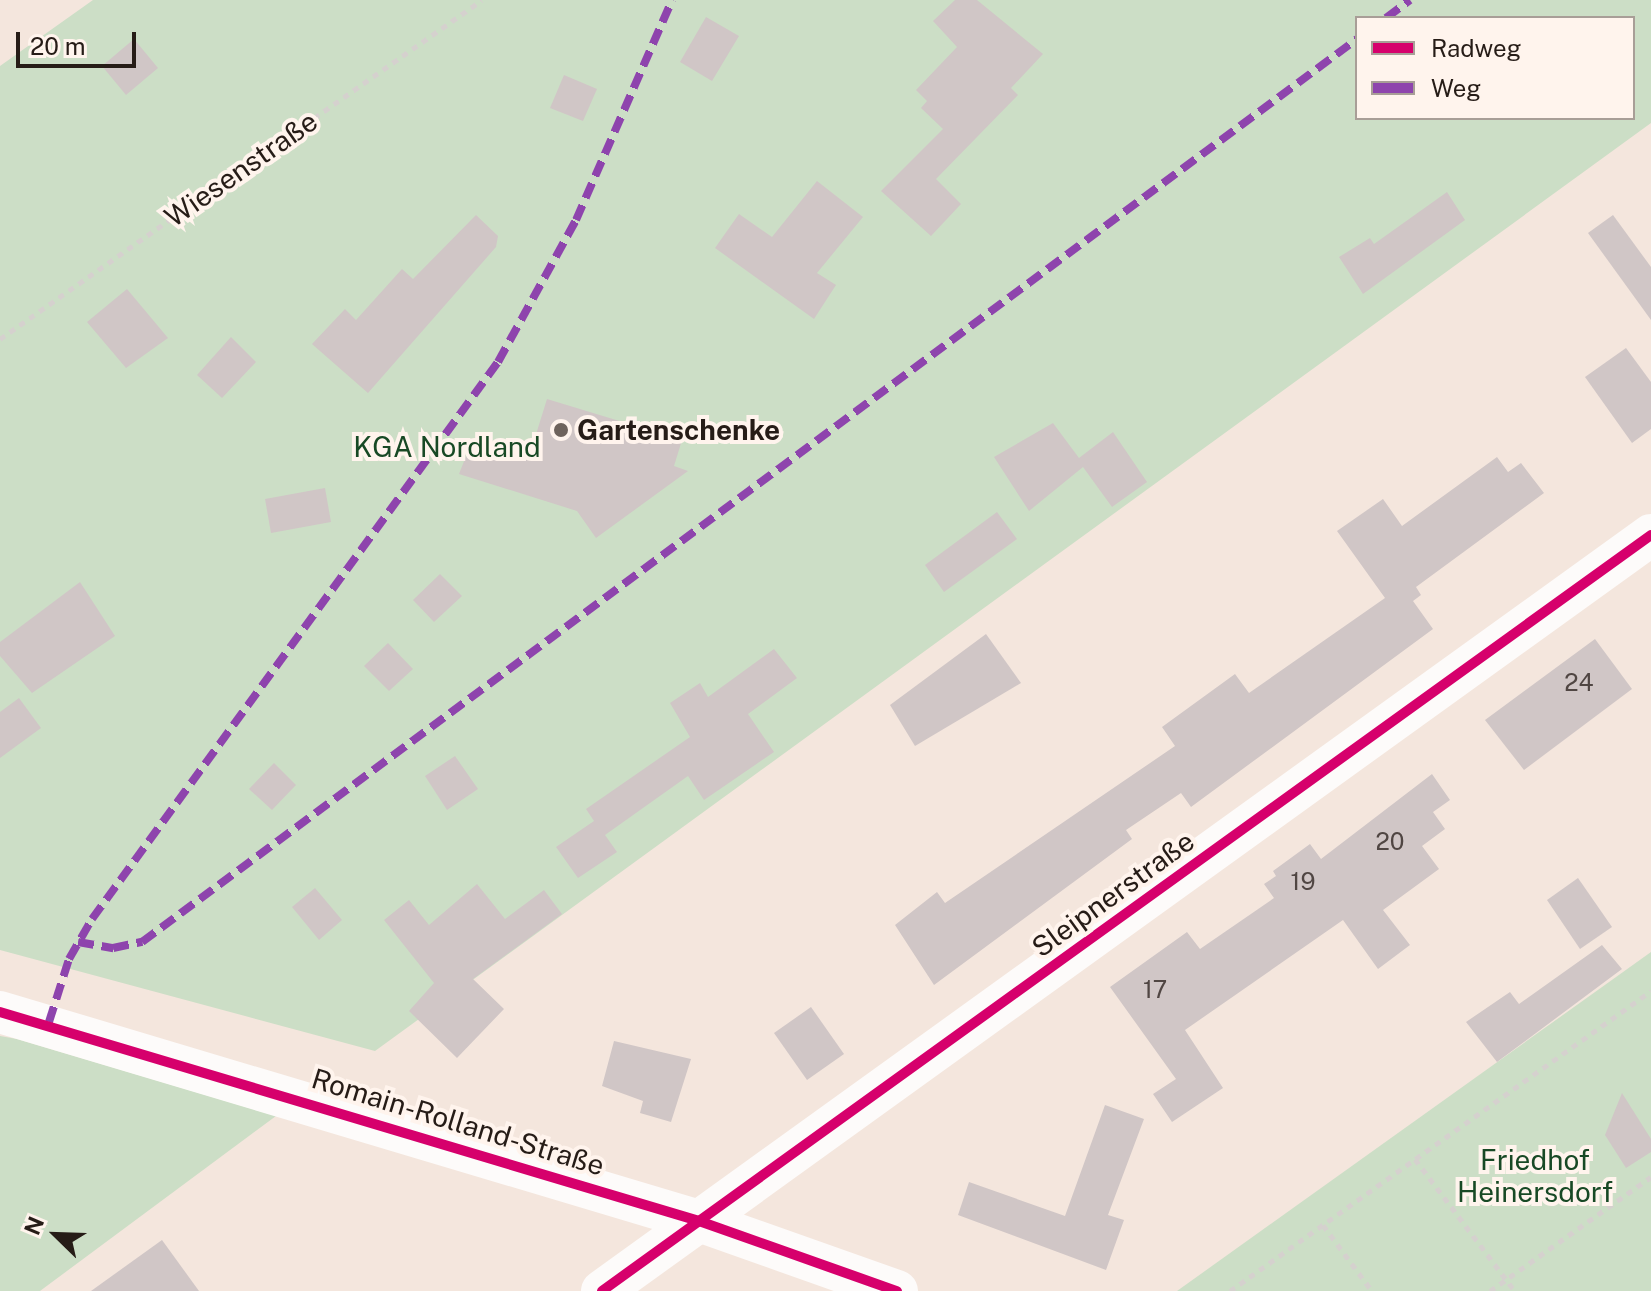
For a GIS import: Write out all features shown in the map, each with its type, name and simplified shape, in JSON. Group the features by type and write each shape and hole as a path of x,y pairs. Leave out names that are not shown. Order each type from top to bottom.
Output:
{"street":[{"name":"Sleipnerstraße","path":"602,1291 1651,535"},
{"name":"Romain-Rolland-Straße","path":"0,1012 699,1221 897,1291"}],"path":[{"path":"1230,1291 1651,991"},
{"path":"1415,1159 1515,1291"},
{"path":"1490,1291 1651,1177"},
{"path":"1323,1225 1372,1291"}],"green space":[{"name":"KGA Nordland","path":"93,0 1651,0 1651,123 375,1051 0,950 0,66"},
{"name":"Friedhof Heinersdorf","path":"1651,952 1651,1291 1177,1291"},
{"path":"0,1036 276,1116 40,1291 0,1291"}],"building":[{"path":"955,0 977,0 1043,54 1011,88 1018,95 936,179 961,204 931,236 881,191 943,129 921,108 927,101 916,90 957,47 933,21"},
{"path":"706,17 739,36 712,81 680,62"},
{"path":"134,39 158,68 126,95 102,66"},
{"path":"564,75 597,89 583,121 550,108"},
{"path":"817,181 863,217 817,273 836,285 814,319 715,248 739,214 772,237"},
{"path":"1447,192 1465,220 1363,294 1339,257 1370,238 1374,244"},
{"path":"476,215 498,236 496,247 368,393 312,344 345,309 356,320 402,269 413,279"},
{"path":"1613,215 1651,267 1651,320 1588,233"},
{"path":"127,289 168,338 126,368 87,322"},
{"path":"231,337 256,362 222,398 197,375"},
{"path":"1626,348 1651,382 1651,429 1632,443 1585,377"},
{"path":"547,399 682,440 674,466 688,471 596,538 577,511 459,474 472,441 528,460"},
{"path":"1053,423 1079,458 1113,432 1147,482 1112,507 1083,467 1029,511 994,457"},
{"path":"1497,457 1508,472 1521,463 1544,493 1416,587 1421,595 1413,601 1433,629 1191,807 1181,793 1126,830 1132,839 934,985 895,925 937,892 945,903 1175,746 1162,727 1235,674 1249,693 1385,598 1337,531 1383,499 1402,526"},
{"path":"325,488 331,522 271,533 265,499"},
{"path":"997,512 1017,539 944,592 925,565"},
{"path":"440,574 462,596 434,622 413,600"},
{"path":"80,582 115,636 32,693 0,656 0,642"},
{"path":"986,634 1021,683 915,746 890,705"},
{"path":"1595,639 1632,689 1524,770 1485,720"},
{"path":"388,643 413,669 389,691 364,666"},
{"path":"774,649 797,678 748,714 774,752 704,800 688,776 605,835 617,852 578,878 556,847 594,821 586,809 690,737 670,703 700,683 708,697"},
{"path":"19,698 41,728 0,758 0,712"},
{"path":"455,756 478,789 447,810 425,776"},
{"path":"274,763 296,785 272,810 249,789"},
{"path":"1432,774 1450,800 1433,812 1445,829 1422,846 1439,869 1383,910 1410,945 1378,969 1343,920 1185,1030 1223,1088 1172,1122 1153,1094 1176,1079 1110,987 1187,932 1200,949 1274,898 1264,884 1276,876 1273,871 1310,844 1321,859"},
{"path":"1578,878 1612,927 1580,949 1547,900"},
{"path":"477,884 505,919 544,890 562,914 473,979 504,1009 457,1058 409,1011 434,983 384,920 409,900 429,925"},
{"path":"315,888 342,920 319,940 292,907"},
{"path":"1602,945 1622,969 1497,1062 1466,1022 1510,992 1519,1004"},
{"path":"811,1007 844,1054 807,1080 774,1033"},
{"path":"614,1041 691,1059 671,1122 640,1113 643,1101 602,1086"},
{"path":"1622,1093 1651,1139 1651,1152 1626,1168 1605,1135"},
{"path":"1105,1105 1144,1119 1108,1215 1124,1220 1106,1270 958,1215 969,1182 1065,1216"},
{"path":"162,1240 199,1291 91,1291"}],"marked path":[{"path":"49,1022 69,959 92,919 498,362 576,220 672,0"},
{"path":"1389,16 1410,0"},
{"path":"78,942 113,948 142,942 1355,40"}],"cycle path":[{"path":"602,1291 1651,535"},
{"path":"0,1012 699,1221 897,1291"}],"place":[{"name":"Gartenschenke","path":"561,430"}]}
